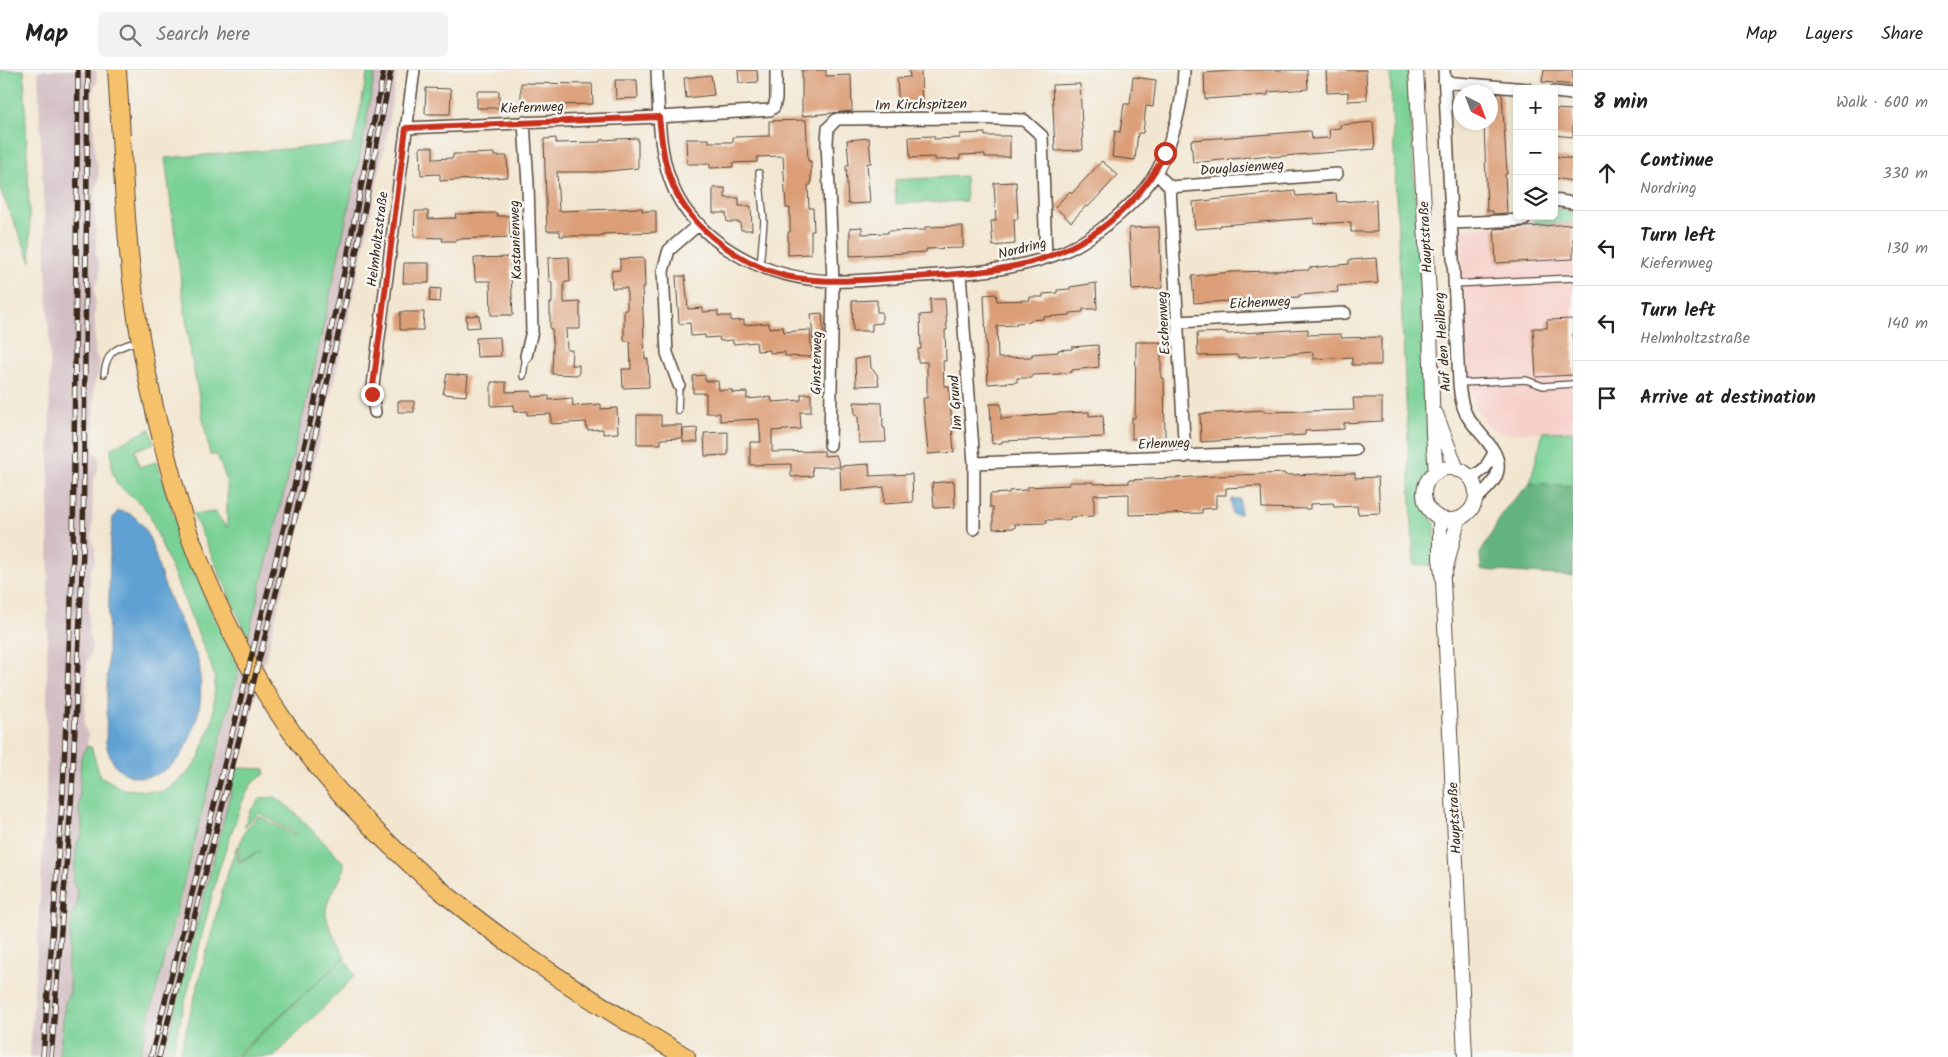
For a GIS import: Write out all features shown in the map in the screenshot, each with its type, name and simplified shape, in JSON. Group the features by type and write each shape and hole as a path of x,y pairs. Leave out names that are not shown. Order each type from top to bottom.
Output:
{"main road":[{"path":"117,70 127,224 141,340 160,438 188,535 229,628 264,690 292,732 334,786 380,836 438,889 482,924 603,1008 686,1057"}],"street":[{"name":"Helmholtzstraße","path":"375,412 372,394 414,70"},
{"name":"Nordring","path":"657,70 659,117 668,174 688,212 725,247 748,262 794,278 834,281 960,274 1018,266 1064,252 1084,241 1113,220 1139,194 1156,173 1174,127 1184,82 1184,70"},
{"name":"Kiefernweg","path":"406,128 659,117 770,110 774,107 776,99 776,70"},
{"name":"Hauptstraße","path":"1416,70 1433,404 1432,433 1436,472"},
{"name":"Auf den Heilberg","path":"1444,70 1452,223 1453,284 1461,402 1472,424 1489,442 1494,452"},
{"path":"1444,82 1513,88"},
{"path":"1558,92 1573,94"},
{"name":"Im Kirchspitzen","path":"834,281 827,142 828,128 837,120 973,118 1024,120 1042,136 1046,258"},
{"name":"Kastanienweg","path":"524,122 529,194 532,331 526,356"},
{"path":"1156,173 1170,187"},
{"name":"Douglasienweg","path":"1170,187 1337,174"},
{"name":"Eschenweg","path":"1170,187 1185,457"},
{"path":"1558,201 1573,203"},
{"path":"1452,223 1524,220"},
{"path":"679,385 666,353 664,271 669,250 700,224"},
{"name":"Im Grund","path":"960,274 974,463 974,529"},
{"name":"Ginsterweg","path":"830,445 834,281"},
{"name":"Eichenweg","path":"1178,322 1345,312"},
{"name":"Hauptstraße","path":"1433,404 1457,470"},
{"name":"Erlenweg","path":"974,463 1355,450"},
{"path":"1470,479 1485,468 1494,452"},
{"path":"1475,501 1498,473 1498,464 1494,452"},
{"path":"1458,519 1440,518 1431,512 1424,496 1426,485 1436,472 1444,469 1463,472 1470,479 1475,489 1475,501"},
{"name":"Hauptstraße","path":"1443,580 1458,519 1470,510 1475,501"},
{"name":"Hauptstraße","path":"1440,518 1440,559 1443,580 1465,1057"}],"lane":[{"path":"759,172 764,221 760,267"},
{"path":"1453,284 1573,278"},
{"path":"104,374 106,363 115,349 141,340"},
{"path":"523,376 526,356"},
{"path":"1459,383 1526,380 1543,386 1573,384"},
{"path":"678,411 679,385"}],"shaded area":[{"path":"38,70 96,70 97,82 92,92 95,159 99,180 95,189 96,256 100,277 95,285 95,353 99,361 99,373 94,384 94,449 99,458 98,470 93,481 92,541 95,549 95,561 90,571 88,633 92,643 91,653 87,661 84,726 88,735 87,746 81,757 79,813 82,822 82,834 77,844 73,882 77,891 77,905 72,914 67,970 70,979 70,992 65,1002 59,1057 30,1057 46,800 50,360"},
{"path":"375,70 397,70 388,129 349,317 166,1057 140,1057 248,637 313,374 364,136"},
{"path":"1573,223 1573,430 1500,434 1487,424 1478,412 1470,392 1461,228"}],"green space":[{"path":"0,70 24,70 31,262 0,189"},
{"path":"368,70 375,70 364,136 313,374 248,637 193,514 215,512 227,528 227,481 217,455 210,455 190,350 165,158 353,144"},
{"path":"1390,70 1408,70 1430,469 1422,488 1421,500 1435,524 1435,565 1414,565"},
{"path":"965,176 966,201 896,204 895,180"},
{"path":"1558,208 1573,210 1573,223 1532,225 1535,220 1558,220"},
{"path":"150,429 154,443 135,450 139,467 157,462 174,515 203,593 239,668 139,1057 59,1057 65,1002 70,992 70,979 67,970 72,914 77,905 77,891 73,882 77,844 82,834 82,822 79,813 81,757 87,746 91,747 100,776 123,789 163,792 186,775 199,758 213,719 215,679 211,665 149,514 141,504 117,484 112,471 111,448"},
{"path":"1573,431 1573,486 1530,483 1543,432"},
{"path":"1530,483 1573,486 1573,576 1481,570 1480,554 1505,509"},
{"path":"237,768 265,769 265,774 252,783 242,802 218,872 171,1057 163,1057"},
{"path":"276,797 292,810 344,863 341,876 327,904 326,915 345,957 234,1057 179,1057 225,881 237,845 238,863 261,851 239,861 241,840 245,831 259,816 294,835 296,834 259,813 244,827 250,811 261,798"},
{"path":"344,958 355,976 274,1057 236,1057"}],"water":[{"path":"1231,499 1240,499 1240,514 1232,514"},
{"path":"118,511 128,513 136,518 148,535 166,590 196,655 200,672 201,695 199,710 185,749 168,768 160,773 142,777 125,773 117,767 110,756 106,743 110,546 113,518"}],"building":[{"path":"738,70 757,70 758,82 739,83"},
{"path":"802,70 826,70 826,76 851,75 852,111 802,116"},
{"path":"909,70 921,70 922,110 899,111 897,78 910,77"},
{"path":"1246,70 1307,70 1308,89 1268,92 1268,95 1205,99 1204,73"},
{"path":"1326,70 1366,70 1367,100 1348,101 1348,92 1327,93"},
{"path":"1544,70 1573,70 1573,85 1542,82"},
{"path":"711,75 714,95 686,98 684,78"},
{"path":"1133,77 1156,80 1153,107 1146,106 1143,133 1138,133 1135,160 1112,157 1115,131 1120,132 1124,104 1130,104"},
{"path":"615,80 637,80 638,98 616,99"},
{"path":"521,83 592,84 593,104 521,106"},
{"path":"1080,84 1083,150 1055,151 1052,85"},
{"path":"426,88 451,89 450,114 425,114"},
{"path":"477,91 499,91 499,108 477,108"},
{"path":"1498,94 1502,94 1507,174 1505,174 1507,213 1493,214 1493,211 1487,211 1484,130 1498,130"},
{"path":"1558,109 1573,110 1573,137 1558,135"},
{"path":"806,120 808,161 811,161 811,185 808,185 809,208 813,208 814,231 811,231 811,254 788,255 790,208 786,208 783,156 757,157 757,162 733,163 733,167 710,168 710,164 687,164 686,139 709,139 709,142 733,142 733,137 769,136 769,121"},
{"path":"1373,122 1375,149 1270,157 1270,155 1193,163 1191,140 1311,131 1312,139 1330,138 1329,129 1340,128 1340,125"},
{"path":"985,133 985,136 1010,136 1010,157 985,157 985,154 960,155 960,159 910,158 909,137 934,136 934,139 960,138 960,134"},
{"path":"556,138 556,143 600,142 600,140 638,138 638,168 600,172 557,172 559,211 642,208 642,211 656,211 656,232 602,234 602,236 560,236 560,231 547,231 544,139"},
{"path":"869,138 871,163 867,163 870,203 848,204 846,165 849,165 847,140"},
{"path":"420,147 433,147 433,159 453,158 453,154 494,153 494,156 507,156 508,177 440,181 440,174 421,175"},
{"path":"1558,157 1573,159 1573,181 1558,179"},
{"path":"1102,161 1118,175 1071,222 1055,207 1070,191 1072,193"},
{"path":"1016,182 1018,219 1014,219 1015,244 993,246 991,221 996,221 994,183"},
{"path":"713,188 725,188 725,198 739,198 739,206 751,206 752,230 741,230 740,222 727,222 726,213 713,213"},
{"path":"1295,191 1296,196 1336,193 1337,202 1376,200 1377,232 1351,232 1351,222 1314,224 1314,218 1220,225 1220,227 1195,229 1193,202"},
{"path":"415,211 428,211 428,219 456,218 455,214 497,213 497,216 510,216 510,237 442,241 443,238 414,237"},
{"path":"1573,224 1573,259 1496,263 1494,229"},
{"path":"963,226 963,248 926,249 926,252 850,256 850,228 862,227 862,234 925,230 925,227"},
{"path":"1159,227 1162,288 1132,290 1129,228"},
{"path":"510,257 513,315 491,315 490,281 475,281 474,258"},
{"path":"569,257 570,282 564,282 564,303 580,302 580,329 566,329 567,350 572,350 571,365 579,365 579,375 552,374 553,344 552,329 550,329 550,303 552,303 552,282 549,282 548,258"},
{"path":"644,258 645,287 642,287 644,341 645,359 648,359 649,387 623,388 622,369 631,369 630,341 624,341 624,310 627,310 627,288 612,288 611,271 620,270 620,259"},
{"path":"1376,258 1378,283 1337,286 1338,292 1299,295 1299,297 1194,303 1192,276 1232,272 1309,270 1309,268 1349,264 1349,260"},
{"path":"404,263 429,263 429,283 403,283"},
{"path":"676,276 685,276 688,309 703,308 703,312 718,311 718,316 731,316 731,321 744,320 744,325 769,323 769,328 783,327 784,332 810,330 812,357 785,356 785,352 770,353 770,350 757,351 756,342 733,344 733,340 720,341 719,337 691,336 690,323 679,324"},
{"path":"1096,283 1097,309 1083,309 1083,312 1070,313 1070,315 1043,317 1043,319 1030,320 1030,322 1016,323 1016,325 997,326 998,358 1032,357 1032,354 1058,352 1058,350 1072,349 1072,347 1098,345 1099,367 1072,370 1072,372 1058,374 1032,375 1032,378 1017,378 1017,382 988,384 984,295 996,294 997,301 1030,300 1030,297 1043,297 1043,294 1057,293 1057,290"},
{"path":"431,288 441,289 440,302 429,301"},
{"path":"930,299 945,299 947,330 945,330 946,361 943,361 944,386 949,386 954,452 928,454 923,398 927,398 927,362 918,362 918,349 921,349 920,315 931,314"},
{"path":"877,300 877,312 882,312 882,323 872,324 872,331 853,331 852,301"},
{"path":"400,312 424,312 423,330 400,330"},
{"path":"822,313 824,338 813,339 811,314"},
{"path":"479,315 480,327 467,328 466,316"},
{"path":"1573,319 1573,375 1536,377 1533,328 1547,328 1547,320"},
{"path":"1308,329 1308,335 1341,334 1341,338 1381,337 1381,365 1352,365 1352,357 1313,359 1313,352 1238,358 1237,355 1198,356 1197,333 1227,332 1227,334"},
{"path":"500,337 501,356 477,357 476,338"},
{"path":"1136,342 1161,342 1165,438 1132,439 1132,418 1135,418"},
{"path":"870,357 871,368 877,374 879,385 856,386 855,359"},
{"path":"447,374 468,376 466,396 443,394"},
{"path":"705,375 705,381 718,381 719,390 732,390 732,393 747,392 747,399 771,397 772,402 801,400 801,394 811,394 811,412 800,412 801,429 772,431 772,452 824,451 824,456 836,455 840,466 869,464 870,476 912,474 913,502 884,504 884,487 841,491 840,467 812,467 813,476 791,477 791,464 750,465 750,442 761,442 759,419 720,421 720,413 706,413 706,393 693,393 693,376"},
{"path":"491,382 506,382 506,392 531,391 532,397 549,396 549,400 572,398 573,406 601,404 601,409 617,408 618,433 603,434 603,429 587,430 586,422 551,424 551,414 527,415 527,411 514,412 514,405 491,406"},
{"path":"1353,398 1382,398 1382,421 1344,423 1344,429 1305,431 1305,435 1201,442 1200,414 1264,410 1264,412 1354,410"},
{"path":"398,401 414,401 414,412 398,412"},
{"path":"854,402 882,403 883,428 885,428 886,442 859,443 858,415 855,415"},
{"path":"990,404 1001,404 1001,419 1061,413 1089,412 1089,416 1103,415 1104,437 1002,441 1002,443 992,444"},
{"path":"637,415 661,415 661,425 682,425 683,437 683,429 697,428 698,442 683,442 683,438 661,439 661,444 637,444"},
{"path":"728,432 728,455 705,456 704,433"},
{"path":"1284,473 1285,475 1355,473 1355,478 1378,477 1380,513 1358,514 1357,506 1334,507 1333,503 1310,504 1310,509 1262,508 1261,486 1226,488 1226,495 1216,495 1216,508 1202,509 1202,513 1129,515 1129,494 1094,495 1094,516 1070,517 1070,520 1046,520 1047,523 1015,524 1015,528 993,529 993,507 990,507 990,494 1027,490 1027,487 1069,485 1069,482 1093,482 1093,484 1129,483 1129,480"},
{"path":"954,481 955,507 934,508 932,483"}],"railway":[{"path":"43,1057 63,792 73,555 78,70"},
{"path":"51,1057 72,791 83,550 88,70"},
{"path":"151,1057 308,431 345,268 384,70"},
{"path":"159,1057 311,454 353,269 391,70"}],"route":[{"path":"372,394 406,128 659,117 668,174 688,212 700,224 725,247 748,262 794,278 834,281 991,271 1018,266 1064,252 1084,241 1118,216 1156,173 1165,153"}]}
